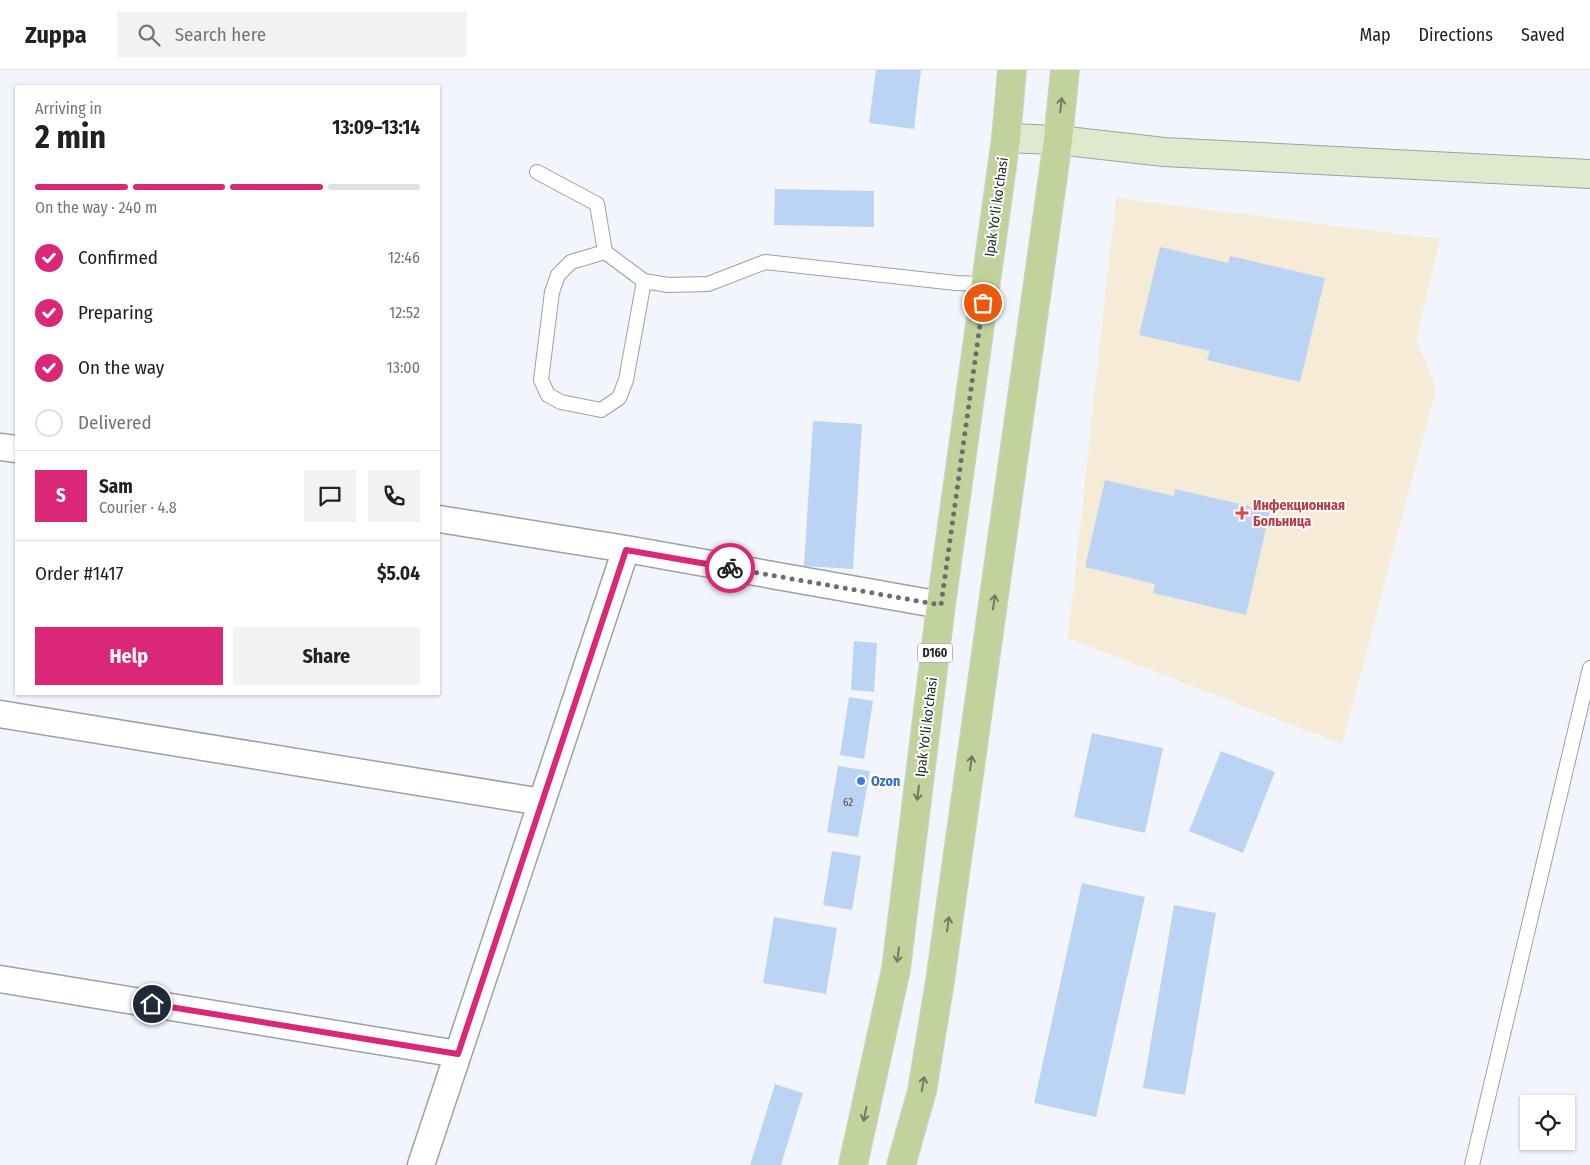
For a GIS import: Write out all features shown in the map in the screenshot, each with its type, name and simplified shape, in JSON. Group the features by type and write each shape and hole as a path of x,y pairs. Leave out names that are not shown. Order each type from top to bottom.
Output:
{"main road":[{"name":"Ipak Yo'li ko'chasi","path":"853,1165 896,969 941,605 1006,138 1012,70"},
{"path":"901,1165 922,1091 940,981 1058,140 1065,70"},
{"path":"1006,138 1058,140 1164,152 1590,174"}],"street":[{"path":"0,447 15,450"},
{"path":"440,519 941,605"},
{"path":"421,1165 626,550"},
{"path":"0,714 542,802"},
{"path":"0,978 458,1054"}],"lane":[{"path":"537,172 597,204 605,252 644,282 668,285 708,284 765,262 956,283 985,284"},
{"path":"605,252 571,262 558,275 552,292 541,380 548,395 561,402 601,410 619,398 626,380 644,282"},
{"path":"1472,1165 1590,668"}],"shaded area":[{"name":"Инфекционная Больница","path":"1116,198 1440,239 1416,339 1436,388 1342,744 1068,638"}],"building":[{"path":"876,70 921,70 914,129 869,123"},
{"path":"775,189 874,191 874,227 774,225"},
{"path":"1160,247 1228,263 1230,256 1325,278 1300,382 1207,360 1210,351 1139,335"},
{"path":"813,421 862,424 853,569 804,566"},
{"path":"1105,480 1174,496 1175,489 1270,511 1246,615 1153,593 1155,584 1085,567"},
{"path":"854,641 877,643 874,692 851,690"},
{"path":"849,697 873,701 864,759 840,755"},
{"path":"1092,733 1163,748 1145,833 1074,817"},
{"path":"1221,751 1275,772 1243,853 1189,831"},
{"path":"838,766 870,771 858,837 827,832"},
{"path":"832,851 861,856 852,910 823,905"},
{"path":"1082,883 1145,897 1096,1117 1034,1103"},
{"path":"1174,905 1216,913 1185,1095 1143,1088"},
{"path":"774,917 837,928 826,994 763,983"},
{"path":"775,1084 803,1093 781,1165 750,1165"}],"way so far":[{"path":"730,568 941,605 983,303"}],"place":[{"name":"Инфекционная Больница","path":"1242,513"},
{"name":"Ozon","path":"861,781"}],"route":[{"path":"152,1004 458,1054 626,550 730,568"}]}
